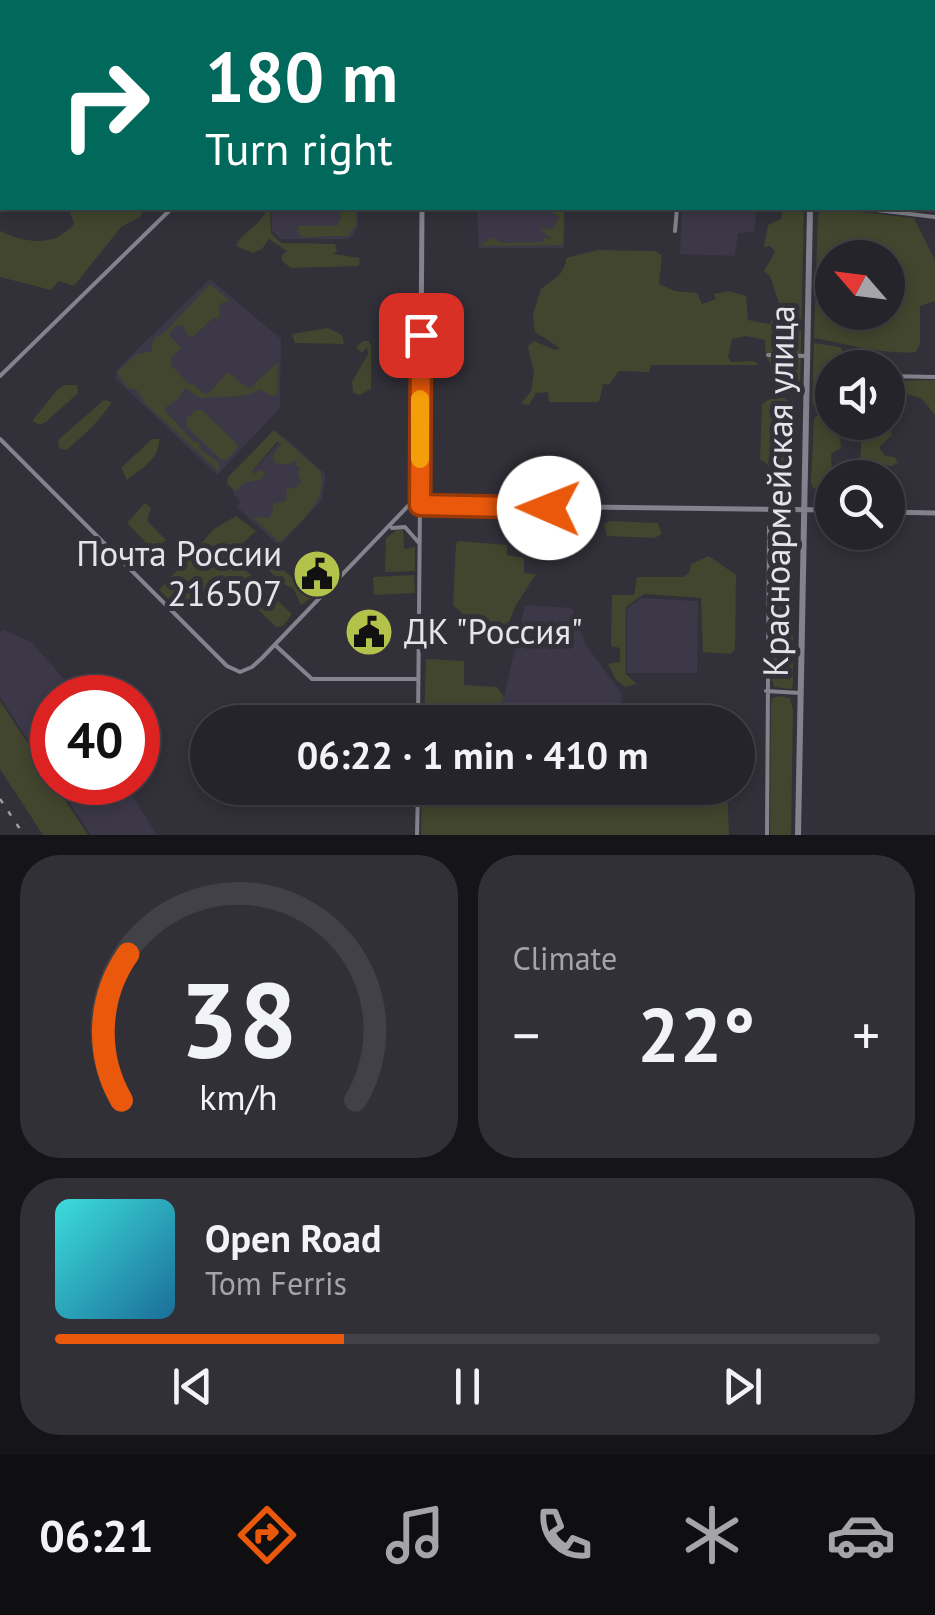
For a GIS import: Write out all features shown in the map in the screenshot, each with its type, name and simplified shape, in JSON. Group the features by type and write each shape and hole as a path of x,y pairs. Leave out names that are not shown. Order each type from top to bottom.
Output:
{"main road":[{"name":"Красноармейская улица","path":"798,835 810,210"}],"street":[{"path":"0,376 170,210"},
{"path":"418,705 422,210"},
{"path":"675,231 676,210"},
{"path":"877,210 935,217"},
{"path":"768,356 806,356"},
{"path":"905,376 935,377"},
{"path":"0,438 226,666 245,671 275,645 408,506 815,510"},
{"path":"905,513 935,514"},
{"path":"387,529 405,527 420,543"},
{"path":"768,835 769,527"},
{"path":"275,645 312,679 419,679"},
{"path":"766,691 800,692"},
{"path":"417,835 418,805"}],"shaded area":[{"path":"272,210 358,210 358,227 352,237 345,239 280,239 272,230"},
{"path":"477,210 565,210 564,248 479,248"},
{"path":"682,210 756,210 753,232 738,233 735,256 680,254"},
{"path":"210,279 281,339 280,408 217,475 115,378 119,367"},
{"path":"284,437 325,474 325,480 322,500 279,546 237,507 240,503 233,492"},
{"path":"641,598 698,601 697,673 627,673 627,609"},
{"path":"525,605 572,608 586,645 622,694 621,705 500,705"},
{"path":"4,630 31,642 61,675 30,675 30,743 0,697 0,633"},
{"path":"71,805 138,805 157,835 91,835"}],"green space":[{"path":"69,210 144,210 140,217 121,227 74,286 59,281 51,290 0,277 0,231 39,241 58,237 74,224"},
{"path":"270,210 271,233 281,243 335,244 337,251 333,254 360,258 359,266 291,268 282,261 287,251 269,239 253,253 236,246"},
{"path":"339,210 355,210 356,226 348,236 302,237 297,231 299,226 337,226"},
{"path":"564,210 563,245 480,246 491,238 503,243 552,239 539,228 553,229 559,217 550,211"},
{"path":"783,210 804,210 800,394 776,391 765,340 746,336 732,339 728,357 731,362 754,361 759,365 651,365 649,372 619,371 609,385 603,384 599,402 549,402 548,392 536,393 529,405 521,404 531,391 534,373 528,346 534,341 555,350 560,348 535,332 533,314 541,289 561,273 566,258 597,250 654,251 662,255 659,284 675,291 697,293 702,304 716,299 714,294 729,291 746,296 748,320 770,324 780,306 770,276 764,271 775,252 770,246 764,247 768,225 781,219"},
{"path":"822,210 914,218 935,260 935,301 920,306 920,343 916,352 878,350 814,338 815,307 815,330 905,330 905,240 817,240 818,215"},
{"path":"210,284 230,301 219,304 219,319 213,318 193,337 182,325 175,326 169,335 181,348 171,358 171,365 204,394 228,372 249,389 278,362 277,395 260,389 239,396 201,398 185,388 167,406 165,411 198,442 200,449 218,462 218,471 145,403 136,389 127,388 117,372 137,354 153,351 151,345 156,337"},
{"path":"328,328 342,335 344,344 295,343 292,334"},
{"path":"369,341 371,347 371,389 359,395 353,393 352,382 368,354 367,347 362,353 356,347"},
{"path":"814,343 840,347 842,350 815,350 815,407"},
{"path":"935,380 935,415 922,399 905,393 905,381"},
{"path":"77,385 78,393 46,422 40,425 32,421 58,389"},
{"path":"784,398 794,404 795,491 781,494 772,468 760,459 762,404"},
{"path":"104,400 112,402 91,428 66,450 59,448 58,440"},
{"path":"202,410 237,444 228,459 222,460 187,427 186,419"},
{"path":"814,420 815,440 840,440 841,448 831,454 831,460 815,460 814,489 811,483"},
{"path":"274,430 321,472 322,483 316,503 280,543 253,517 269,518 274,510 272,504 286,501 287,487 295,489 301,482 300,468 295,464 298,459 287,465 275,463 273,456 281,443 277,442 252,471 265,472 261,479 244,483 235,492 227,483 228,477"},
{"path":"152,439 159,439 153,458 127,480 121,468"},
{"path":"861,440 887,440 879,447 885,456 896,460 860,460"},
{"path":"145,503 151,508 147,521 166,540 154,551 127,523"},
{"path":"236,516 256,531 233,552 233,558 292,614 283,626 276,627 222,575 182,612 159,590 214,529"},
{"path":"609,521 658,523 662,534 655,538 607,536 604,525"},
{"path":"793,529 791,689 774,687 772,679 774,530"},
{"path":"403,530 404,549 415,547 415,571 385,572 386,538"},
{"path":"459,541 507,545 507,555 524,558 524,573 536,574 493,650 492,625 478,621 475,615 463,614 453,605"},
{"path":"253,545 312,597 301,605 293,588 283,584 250,552"},
{"path":"709,556 736,575 735,650 730,654 703,652 701,598 644,594 626,607 626,674 637,684 625,687 616,680 608,664 620,662 620,648 611,646 612,595 634,595 637,577 683,577 689,573 691,564"},
{"path":"414,575 415,593 374,595 373,577"},
{"path":"426,659 464,661 464,685 497,687 504,697 500,705 425,705"},
{"path":"772,698 790,698 793,710 791,835 770,835 771,705"},
{"path":"0,701 30,747 30,805 68,805 88,835 43,835 0,769"},
{"path":"422,805 728,805 729,835 421,835"}],"railway":[{"path":"0,799 24,835"}],"slow traffic":[{"path":"420,399 420,459"}],"place":[{"name":"Почта России 216507","path":"317,574"},
{"name":"ДК \"Россия\"","path":"369,632"}],"route":[{"path":"421,335 420,505 549,508"}]}
